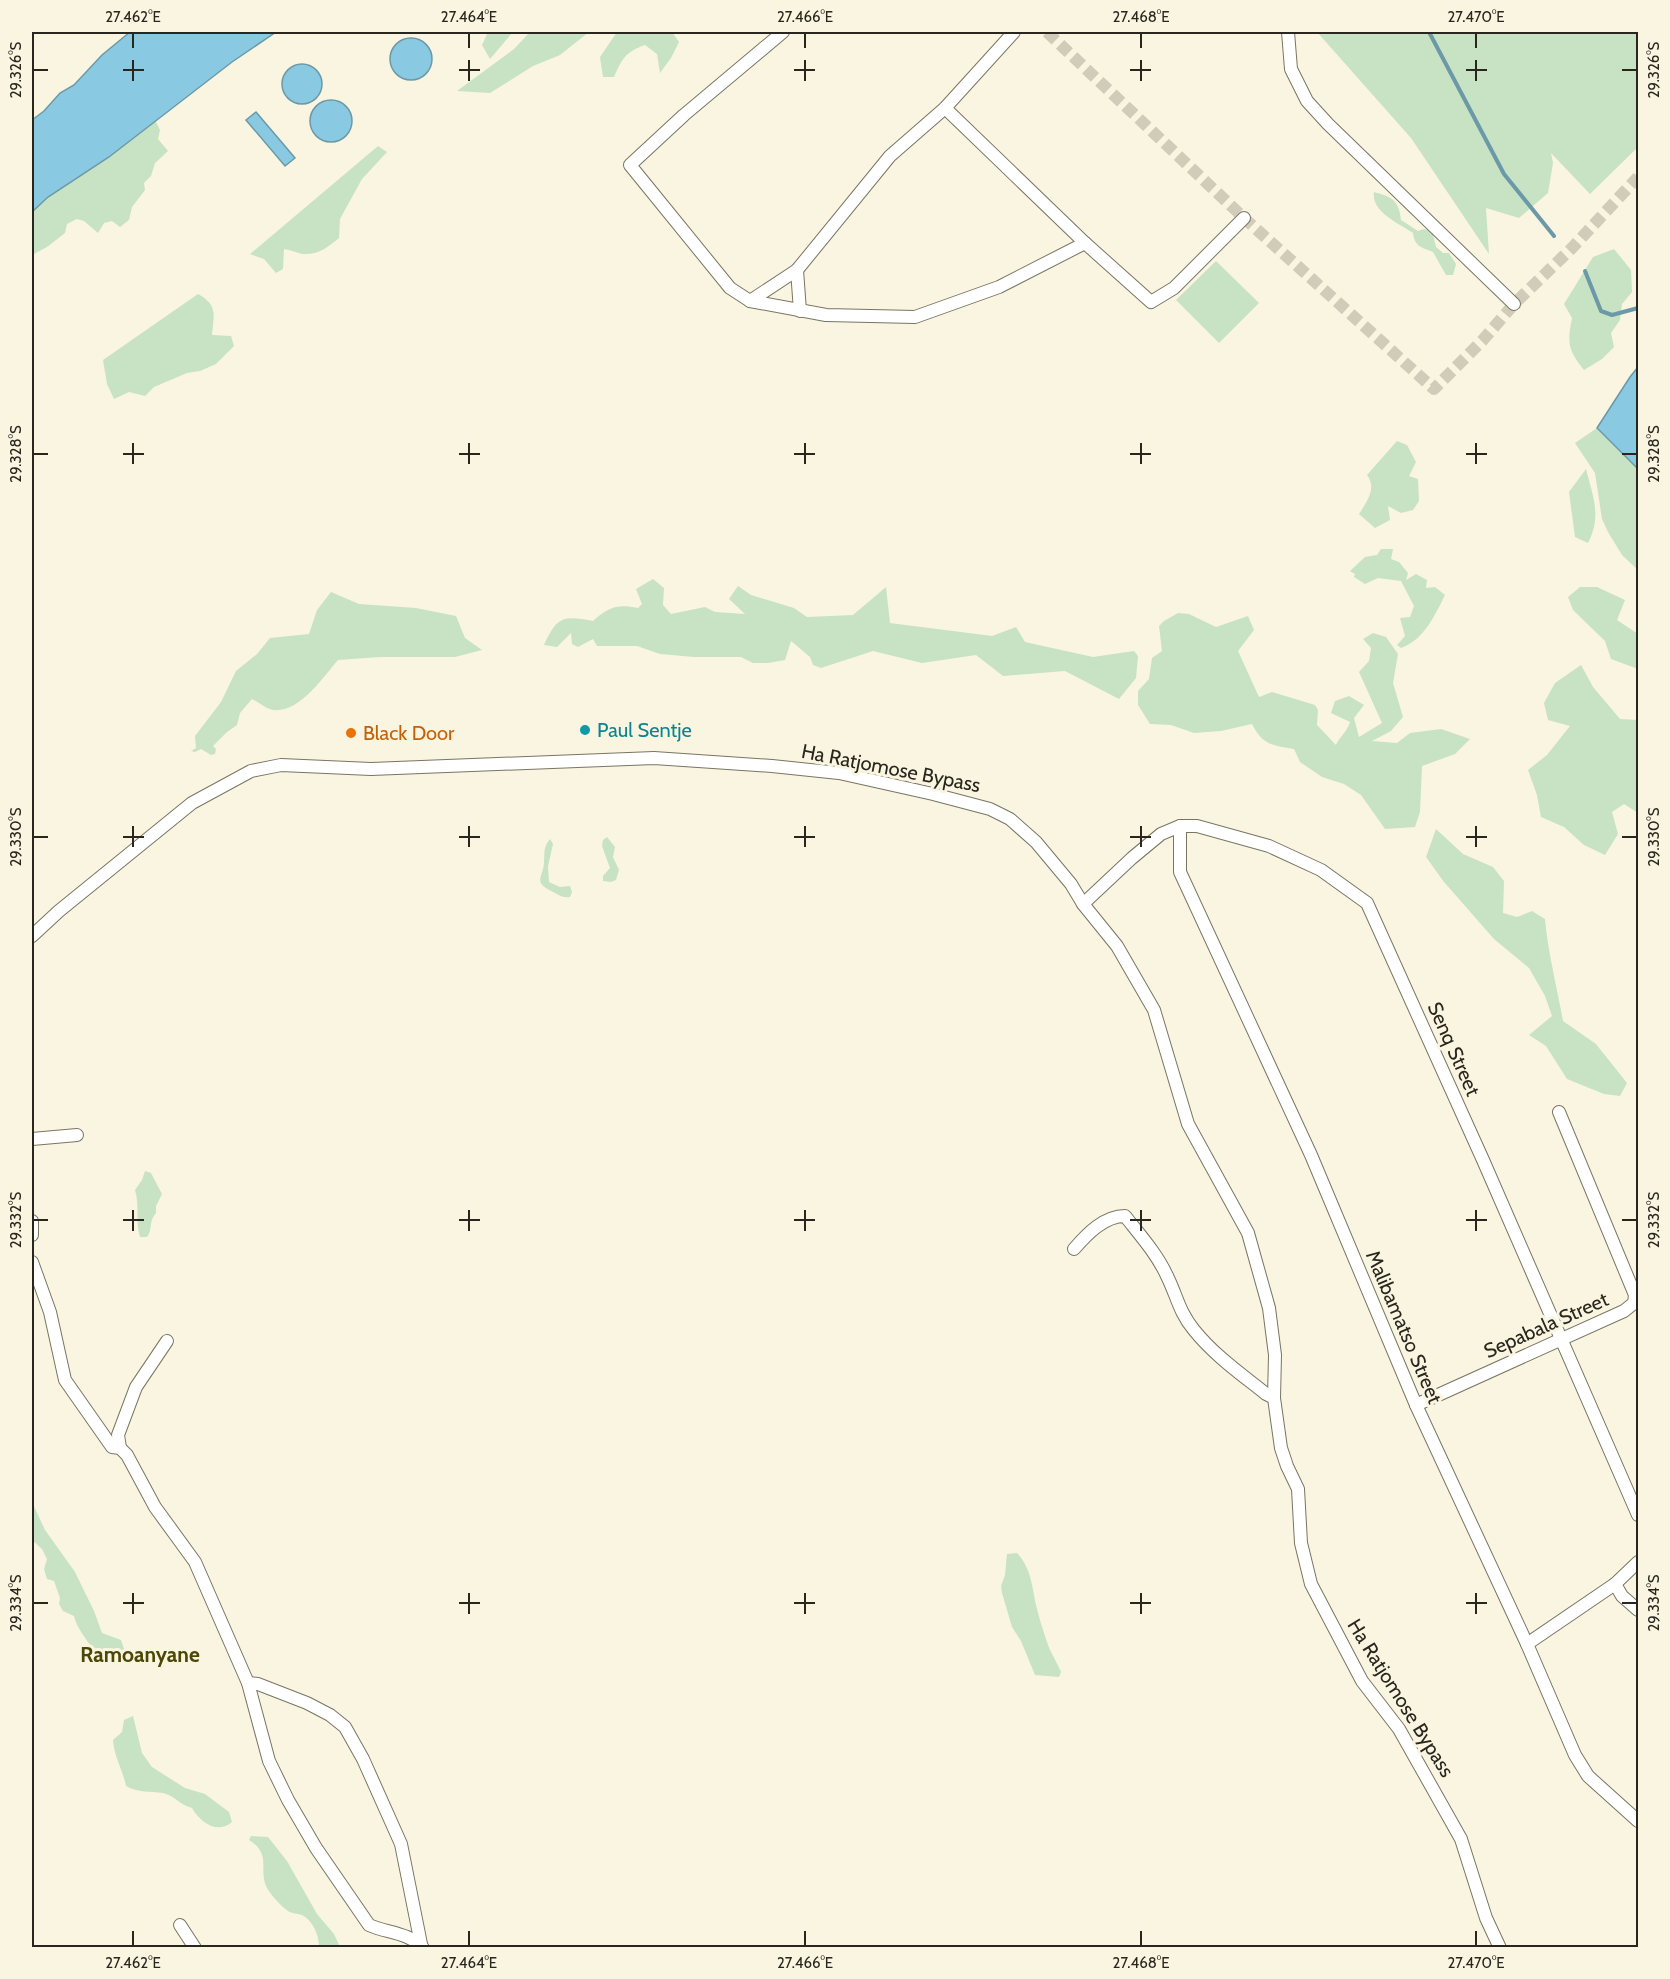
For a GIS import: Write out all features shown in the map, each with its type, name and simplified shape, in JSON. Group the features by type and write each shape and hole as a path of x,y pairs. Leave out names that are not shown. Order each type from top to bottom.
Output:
{"street":[{"path":"783,32 684,115 630,165 730,288 750,301 800,311 826,315 915,317 999,287 1085,243"},
{"path":"750,301 797,270 890,156 945,108 1014,32"},
{"path":"1288,32 1291,69 1307,101 1514,304"},
{"path":"945,108 1085,243 1150,302 1174,288 1244,218"},
{"path":"797,270 800,311"},
{"name":"Ha Ratjomose Bypass","path":"32,936 59,911 192,803 251,771 280,765 371,769 654,758 772,766 839,773 990,809 1010,819 1036,842 1118,946 1154,1010 1188,1124 1248,1233 1269,1308 1275,1355 1274,1398 1281,1448 1298,1489 1301,1543 1311,1584 1362,1681 1399,1728 1461,1839 1486,1918 1500,1947"},
{"path":"1083,903 1161,834 1180,826"},
{"name":"Senq Street","path":"1180,826 1219,830 1269,846 1321,870 1367,903 1483,1160 1638,1515"},
{"name":"Malibamatso Street","path":"1180,826 1180,872 1311,1155 1416,1405 1527,1644 1575,1755 1588,1776 1638,1821"},
{"name":"Sepabala Street","path":"1416,1405 1624,1311 1634,1303 1635,1295 1559,1112"},
{"path":"32,1139 77,1135"},
{"path":"1074,1249 1088,1233 1114,1216 1125,1216 1148,1245 1167,1276 1177,1303 1193,1329 1219,1356 1274,1398"},
{"path":"32,1221 32,1234"},
{"path":"32,1262 50,1312 65,1380 112,1447 120,1448"},
{"path":"167,1341 136,1387 118,1435 120,1448 127,1455 155,1507 195,1562 248,1683 269,1761 288,1800 316,1848 369,1924 380,1930 403,1935 422,1946"},
{"path":"1527,1644 1615,1584 1638,1562"},
{"path":"1615,1584 1622,1596 1638,1610"},
{"path":"248,1683 258,1684 307,1703 330,1715 345,1727 363,1759 400,1844 422,1946"},
{"path":"180,1925 195,1947"}],"green space":[{"path":"488,32 513,32 490,59 482,45"},
{"path":"530,32 589,32 560,55 533,66 490,93 457,91 514,49"},
{"path":"617,32 672,32 679,42 660,73 657,54 645,45 633,50 625,57 614,77 603,77 600,57"},
{"path":"1317,32 1638,32 1638,147 1590,194 1551,153 1553,163 1548,193 1519,218 1486,208 1489,254 1411,138"},
{"path":"155,120 160,130 158,139 168,151 155,163 151,176 144,183 145,190 132,207 129,220 120,227 112,221 104,223 98,233 84,221 77,219 67,224 65,233 32,255 32,212 48,197 109,157"},
{"path":"378,146 387,152 362,179 340,219 339,238 314,253 303,254 284,249 283,269 276,273 264,259 250,254"},
{"path":"1374,192 1394,200 1401,220 1418,231 1424,229 1432,231 1436,247 1443,253 1449,253 1456,264 1453,275 1446,275 1433,252 1417,244 1413,233 1381,211 1374,199"},
{"path":"1614,249 1631,270 1632,292 1622,304 1620,320 1611,333 1614,347 1602,359 1584,370 1570,346 1572,318 1564,304 1593,257"},
{"path":"1216,261 1259,303 1219,343 1176,300"},
{"path":"198,294 212,307 214,316 212,335 231,336 234,346 216,364 154,387 145,396 129,392 114,399 107,384 103,360"},
{"path":"1597,428 1638,469 1638,570 1622,555 1608,532 1602,519 1595,473 1575,443"},
{"path":"1397,441 1407,445 1416,462 1409,476 1418,479 1419,501 1413,510 1401,513 1388,506 1390,520 1375,528 1359,514 1371,490 1367,475"},
{"path":"1586,469 1595,506 1595,524 1588,543 1575,537 1569,492"},
{"path":"1381,549 1393,549 1391,559 1399,562 1408,573 1406,580 1416,574 1427,580 1426,588 1435,587 1445,595 1422,633 1401,648 1397,645 1405,636 1400,618 1410,617 1414,606 1401,581 1378,578 1365,584 1354,577 1355,574 1350,571 1365,557 1377,555"},
{"path":"653,579 664,588 663,605 671,614 705,607 715,612 745,614 729,599 738,586 751,595 794,608 807,617 853,615 886,587 890,623 992,636 1016,627 1025,642 1093,657 1134,651 1138,656 1136,678 1119,699 1065,671 1003,676 976,655 922,663 873,651 821,668 813,665 810,657 791,641 785,660 768,663 753,663 741,657 660,654 637,646 597,646 593,639 578,647 572,644 571,633 557,647 544,645 553,629 562,620 574,618 593,621 604,612 614,608 624,606 638,608 642,604 636,589"},
{"path":"1580,587 1597,587 1625,600 1617,620 1638,634 1638,669 1611,659 1605,641 1573,610 1568,597"},
{"path":"331,592 359,604 416,608 456,616 465,638 482,650 455,657 380,657 338,660 310,692 292,706 273,710 252,699 240,713 237,725 213,746 216,749 215,754 211,755 201,749 191,751 196,748 195,736 221,702 236,671 257,654 270,638 309,634 317,610"},
{"path":"1178,613 1189,614 1216,627 1248,616 1254,630 1238,651 1259,697 1272,692 1315,705 1318,710 1317,725 1336,745 1350,722 1331,713 1335,701 1349,696 1364,705 1354,718 1359,737 1382,723 1359,672 1369,661 1371,648 1363,639 1373,633 1386,637 1398,654 1393,683 1403,717 1391,731 1372,741 1397,743 1410,733 1441,729 1470,739 1455,754 1422,766 1420,812 1415,827 1385,829 1361,795 1344,784 1322,777 1300,762 1294,749 1268,743 1252,724 1221,731 1194,733 1171,725 1150,724 1138,705 1138,691 1149,679 1152,658 1162,651 1159,626"},
{"path":"1581,665 1593,687 1620,719 1638,720 1638,813 1624,804 1612,812 1618,834 1605,855 1584,845 1564,827 1541,817 1537,795 1528,770 1547,755 1570,726 1548,720 1544,703 1555,683"},
{"path":"1436,829 1463,854 1493,867 1504,881 1503,913 1517,917 1532,911 1545,919 1563,1021 1596,1044 1627,1083 1620,1096 1604,1094 1567,1079 1546,1046 1529,1035 1552,1016 1545,996 1529,968 1494,939 1444,882 1426,857"},
{"path":"607,837 615,847 613,857 619,870 616,880 611,882 603,881 603,876 610,868 602,846 603,840"},
{"path":"550,839 553,844 548,866 549,882 560,887 570,886 572,892 570,897 559,895 540,882 546,845"},
{"path":"145,1171 151,1173 162,1194 156,1206 149,1234 147,1237 140,1237 135,1190"},
{"path":"32,1502 45,1530 75,1572 102,1633 121,1640 126,1655 124,1659 96,1655 74,1616 63,1611 59,1604 60,1598 54,1581 47,1579 44,1569 47,1559 42,1549 32,1540"},
{"path":"1017,1553 1028,1571 1044,1633 1061,1672 1059,1677 1035,1675 1021,1641 1012,1627 1001,1586 1005,1575 1007,1554"},
{"path":"133,1716 142,1753 152,1767 185,1788 205,1794 229,1812 232,1822 221,1827 209,1825 192,1808 167,1794 140,1791 126,1786 113,1740 122,1732 124,1720"},
{"path":"251,1836 268,1837 287,1861 317,1914 334,1934 340,1947 319,1947 317,1933 309,1921 302,1915 288,1911 271,1894 264,1879 261,1852 249,1840"}],"water":[{"path":"130,32 276,32 232,62 109,157 48,197 32,212 32,120 44,111 60,93 74,85 102,55"},
{"path":"411,38 426,44 432,59 426,74 411,80 396,74 390,59 396,44"},
{"path":"302,64 310,65 316,70 321,76 321,92 316,98 310,103 302,104 294,103 288,98 283,92 282,84 283,76 288,70 294,65"},
{"path":"331,100 346,106 352,121 346,136 331,142 316,136 310,121 316,106"},
{"path":"256,112 295,158 285,166 246,120"},
{"path":"1638,367 1638,469 1597,428"}],"waterway":[{"path":"1429,32 1504,174 1554,236"},
{"path":"1585,271 1601,311 1612,315 1638,308"}],"tunnel":[{"path":"1047,32 1244,218 1434,389 1638,177"}],"place":[{"name":"Paul Sentje","path":"585,730"},
{"name":"Black Door","path":"351,733"}],"district":[{"name":"Ramoanyane","path":"140,1654"}]}
